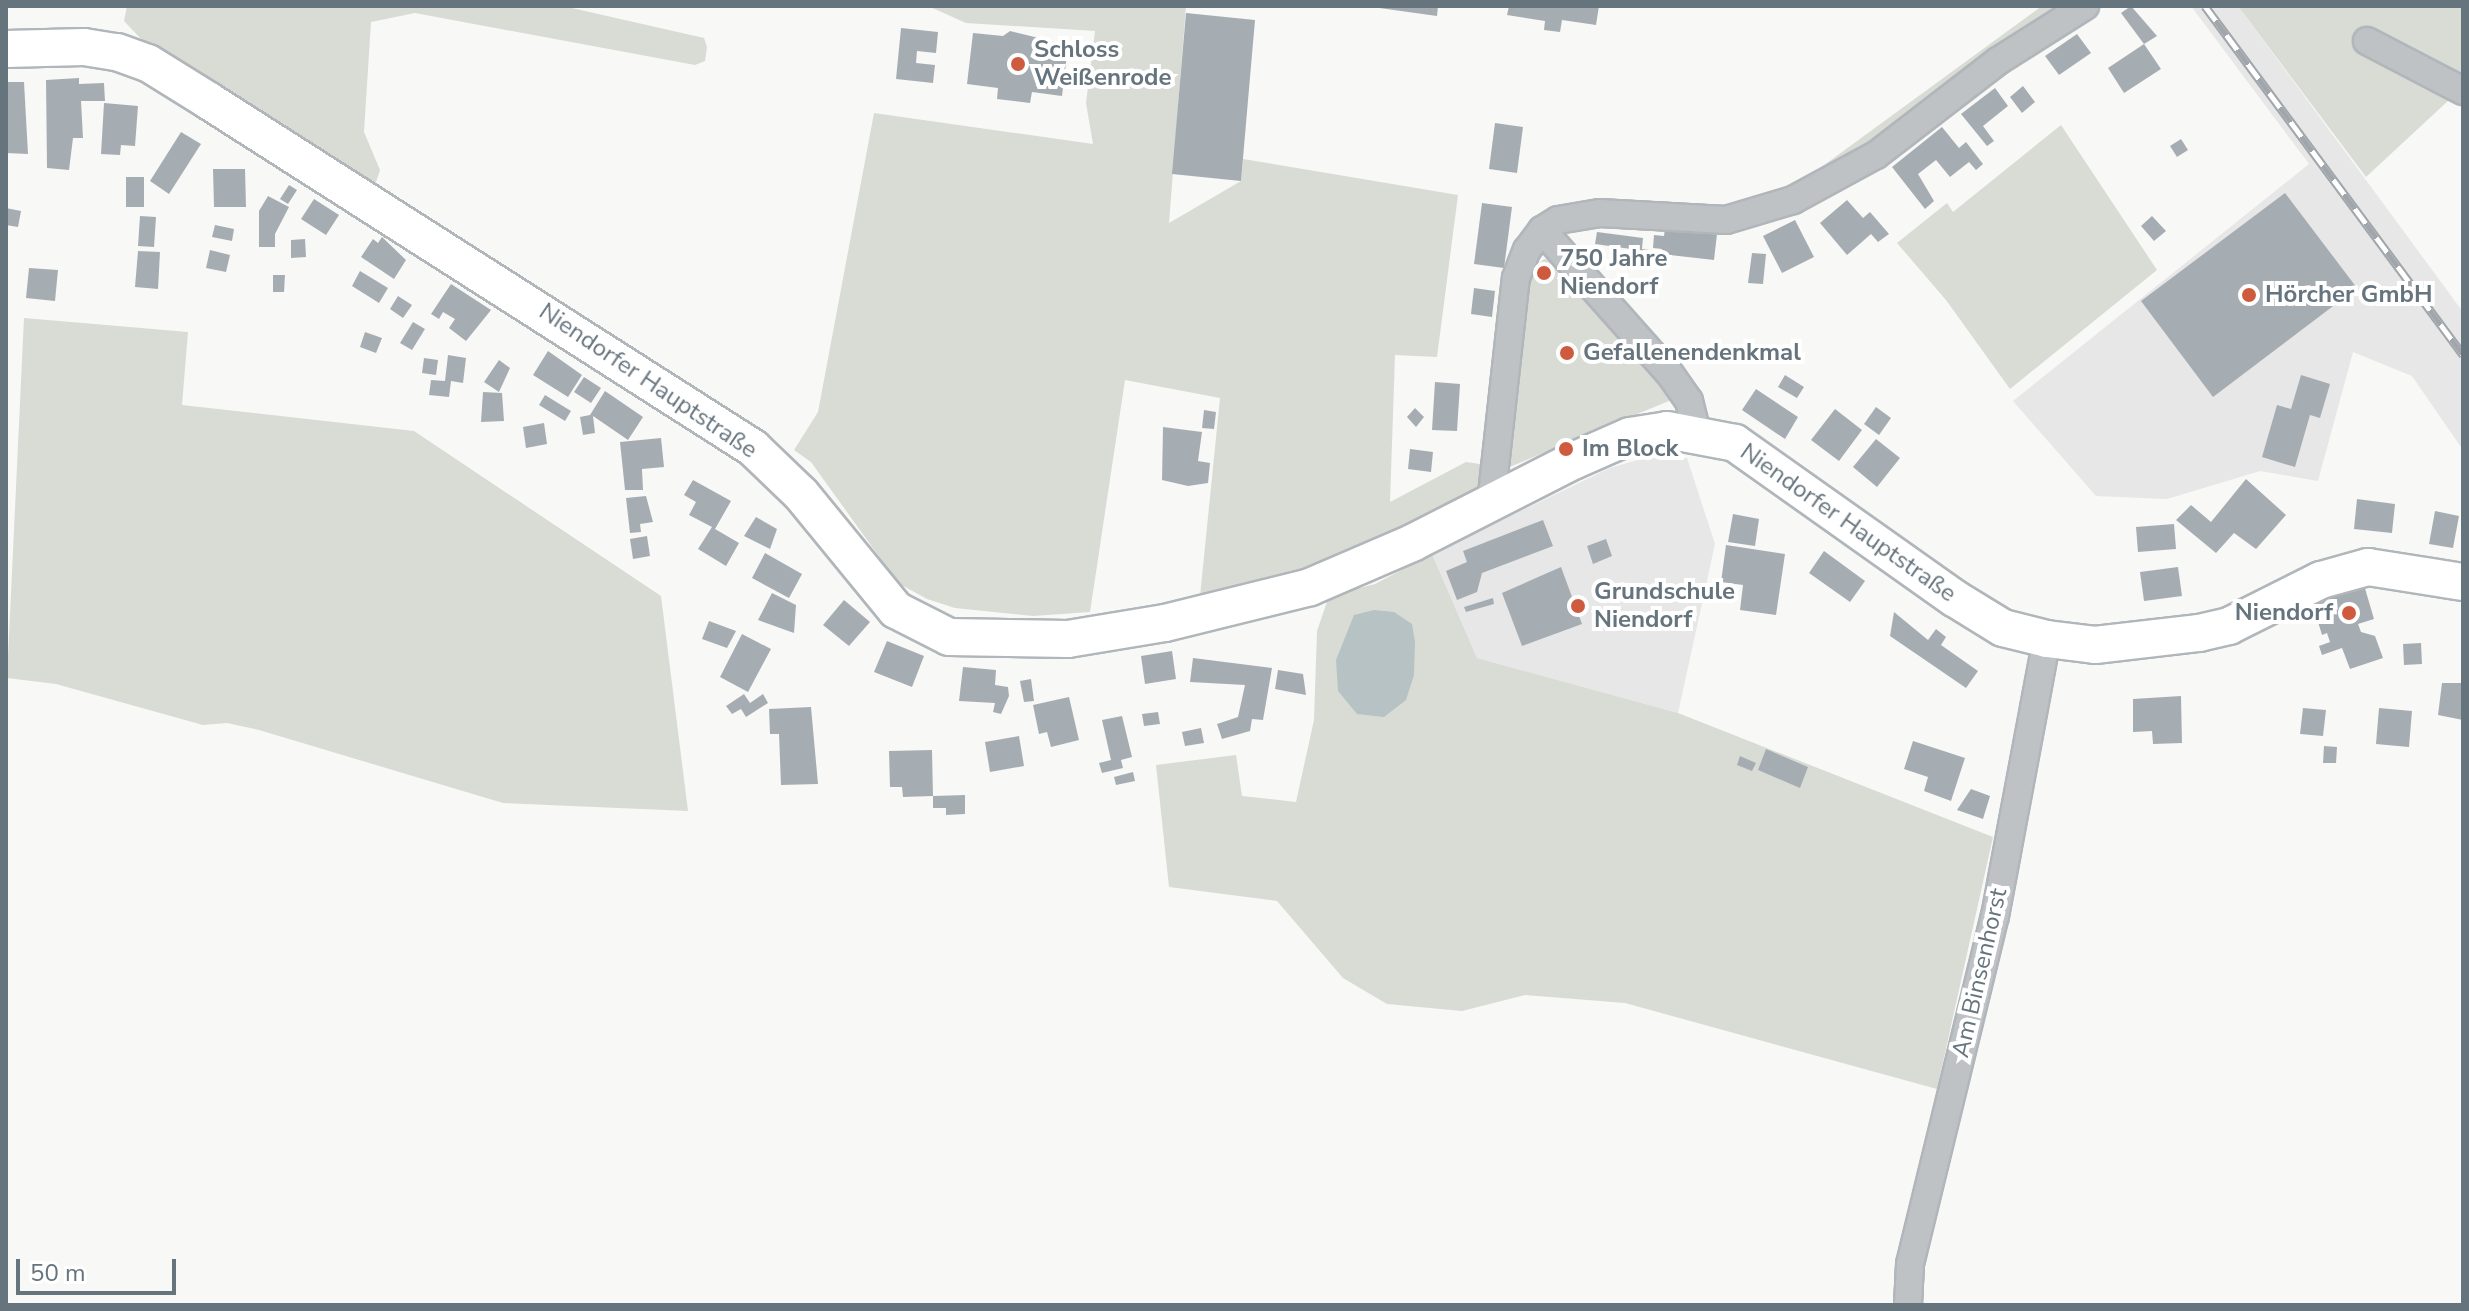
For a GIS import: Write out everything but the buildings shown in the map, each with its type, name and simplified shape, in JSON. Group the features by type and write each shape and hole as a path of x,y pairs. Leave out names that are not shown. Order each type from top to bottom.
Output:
{"main road":[{"name":"Niendorfer Hauptstraße","path":"6,49 84,47 117,52 148,63 185,86 753,448 801,494 896,610 949,637 1068,639 1198,616 1310,587 1630,436 1697,432 1735,443 1767,463 2003,628 2047,639 2095,645 2199,633 2229,626 2321,580 2368,567 2463,582"}],"street":[{"path":"1491,503 1516,278 1527,250 1542,230 1558,220 1600,213 1726,220 1793,200 1876,155 1998,61 2085,6"},
{"path":"2367,41 2463,91"},
{"path":"1542,230 1670,374 1689,401 1697,432"},
{"name":"Am Binsenhorst","path":"1908,1305 1910,1264 1995,916 2047,639"}],"shaded area":[{"path":"127,6 563,6 704,38 707,47 705,61 695,65 415,13 371,22 364,132 380,170 375,185 144,42 124,21"},
{"path":"928,6 1186,6 1169,223 1241,181 1243,159 1458,195 1437,357 1395,355 1390,502 1466,462 1507,468 1479,501 1198,616 1220,398 1125,380 1090,612 1033,616 955,608 927,599 898,583 811,462 794,450 818,412 874,113 1093,144 1086,103 1095,31 966,23"},
{"path":"2042,6 2069,6 1871,150 1779,198"},
{"path":"2191,6 2238,6 2463,312 2463,450 2412,376 2353,352 2318,481 2260,471 2167,499 2096,496 2013,401 2309,164"},
{"path":"2238,6 2463,6 2463,87 2366,177"},
{"path":"2061,125 2157,270 2010,389 1946,300 1897,243 1947,203 1953,212"},
{"path":"1544,259 1562,261 1676,398 1507,468 1529,273"},
{"path":"24,318 188,332 182,405 414,431 661,596 688,811 503,803 259,730 227,723 203,725 56,684 7,678"},
{"name":"Grundschule Niendorf","path":"1648,457 1687,458 1715,544 1678,713 1477,658 1432,554 1610,468"},
{"path":"1432,554 1477,658 1678,713 1993,837 1937,1089 1625,1003 1525,995 1462,1011 1387,1004 1343,978 1277,901 1169,887 1156,765 1236,755 1242,796 1296,802 1314,720 1317,631 1329,596 1375,584"},
{"path":"1374,610 1394,612 1412,624 1415,642 1414,675 1406,700 1384,717 1357,714 1338,691 1336,660 1354,615"}],"railway":[{"path":"2205,6 2463,355"}],"place":[{"name":"Schloss Weißenrode","path":"1018,64"},
{"name":"750 Jahre Niendorf","path":"1544,273"},
{"name":"Hörcher GmbH","path":"2249,295"},
{"name":"Gefallenendenkmal","path":"1567,353"},
{"name":"Im Block","path":"1566,449"},
{"name":"Grundschule Niendorf","path":"1578,606"},
{"name":"Niendorf","path":"2349,613"}]}
